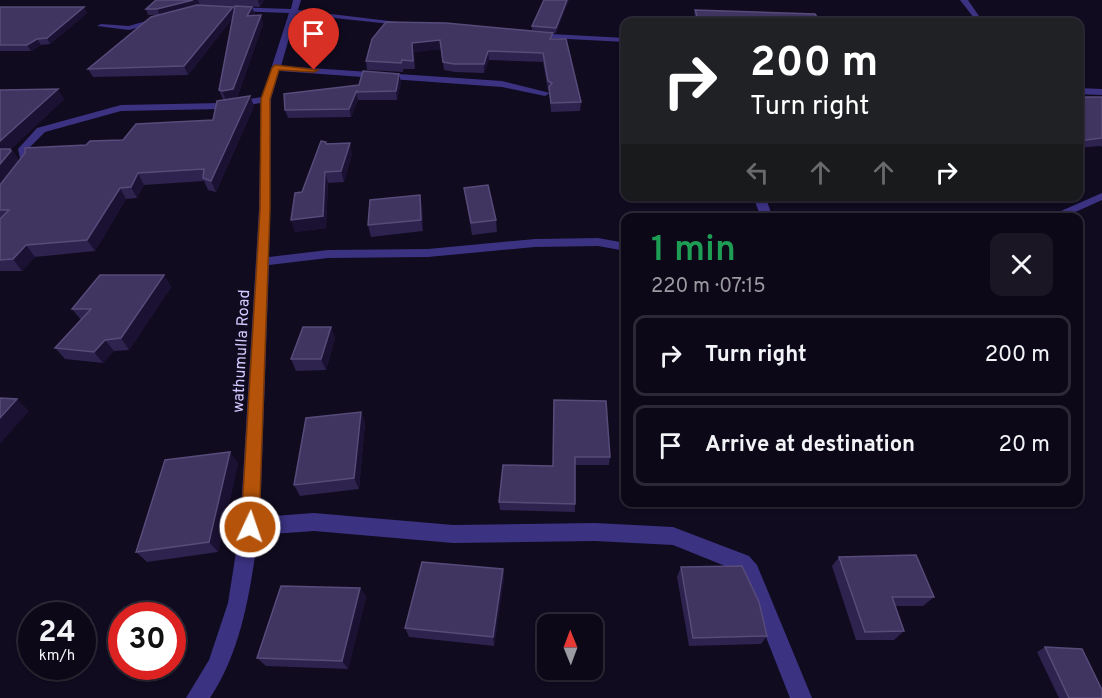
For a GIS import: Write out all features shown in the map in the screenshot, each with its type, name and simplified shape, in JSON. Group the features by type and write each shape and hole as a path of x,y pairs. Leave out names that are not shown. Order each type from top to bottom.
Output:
{"street":[{"path":"964,0 977,18"},
{"path":"221,9 295,7 425,25"},
{"name":"wathumulla Road","path":"197,698 218,666 238,603 250,527 262,261 266,99 295,7"},
{"path":"101,26 129,28 169,16"},
{"path":"521,34 621,40"},
{"path":"275,68 502,84 545,93"},
{"path":"1083,91 1102,92"},
{"path":"1,197 26,163 23,149 41,130 121,108 221,106 266,99"},
{"path":"1063,213 1102,196"},
{"path":"262,261 328,254 428,253 535,243 598,242 621,246"},
{"path":"250,527 314,522 453,534 595,532 674,536 742,563 750,572 769,615 780,651 795,679 801,698"}],"building":[{"path":"156,0 193,0 157,9 146,9"},
{"path":"544,0 567,0 556,28 532,26"},
{"path":"197,5 233,7 184,66 88,69 151,17"},
{"path":"235,6 252,7 247,16 261,15 233,89 222,91 219,90"},
{"path":"0,7 84,7 47,38 37,39 27,45 0,45"},
{"path":"695,10 815,14 817,17 840,18 698,18"},
{"path":"386,22 446,23 553,33 550,39 566,39 581,102 551,103 549,87 552,83 548,81 543,53 488,51 484,64 454,64 443,62 440,40 412,43 413,61 402,60 401,63 366,61 372,39"},
{"path":"363,71 399,74 396,91 356,92 349,109 285,110 284,94 359,85"},
{"path":"58,89 0,141 0,90"},
{"path":"250,96 211,181 203,178 204,169 138,173 131,187 120,188 87,240 26,245 13,259 0,260 0,219 9,210 0,210 0,185 25,153 25,148 86,145 90,141 123,140 136,124 213,120 217,101"},
{"path":"1083,97 1102,97 1102,138 1083,140"},
{"path":"321,141 326,144 350,143 341,171 325,172 323,216 291,220 295,193 302,192"},
{"path":"0,149 11,151 0,164"},
{"path":"488,185 496,220 471,223 464,188"},
{"path":"420,195 421,220 368,225 370,200"},
{"path":"100,275 164,275 121,338 105,340 94,352 55,348 91,309 72,309"},
{"path":"303,327 331,327 321,359 291,359"},
{"path":"0,398 17,399 0,418"},
{"path":"554,400 606,401 610,457 575,457 575,504 499,502 503,465 553,466"},
{"path":"361,412 354,478 294,485 306,418"},
{"path":"230,452 209,542 136,552 165,460"},
{"path":"916,555 934,597 892,597 904,631 865,632 839,557"},
{"path":"422,562 503,569 493,637 405,628"},
{"path":"742,566 759,602 767,636 693,638 681,567"},
{"path":"281,586 360,588 342,661 257,658"},
{"path":"1045,647 1082,649 1102,690 1102,698 1069,698"}],"route":[{"path":"250,527 265,209 266,99 275,68 314,70"}]}
